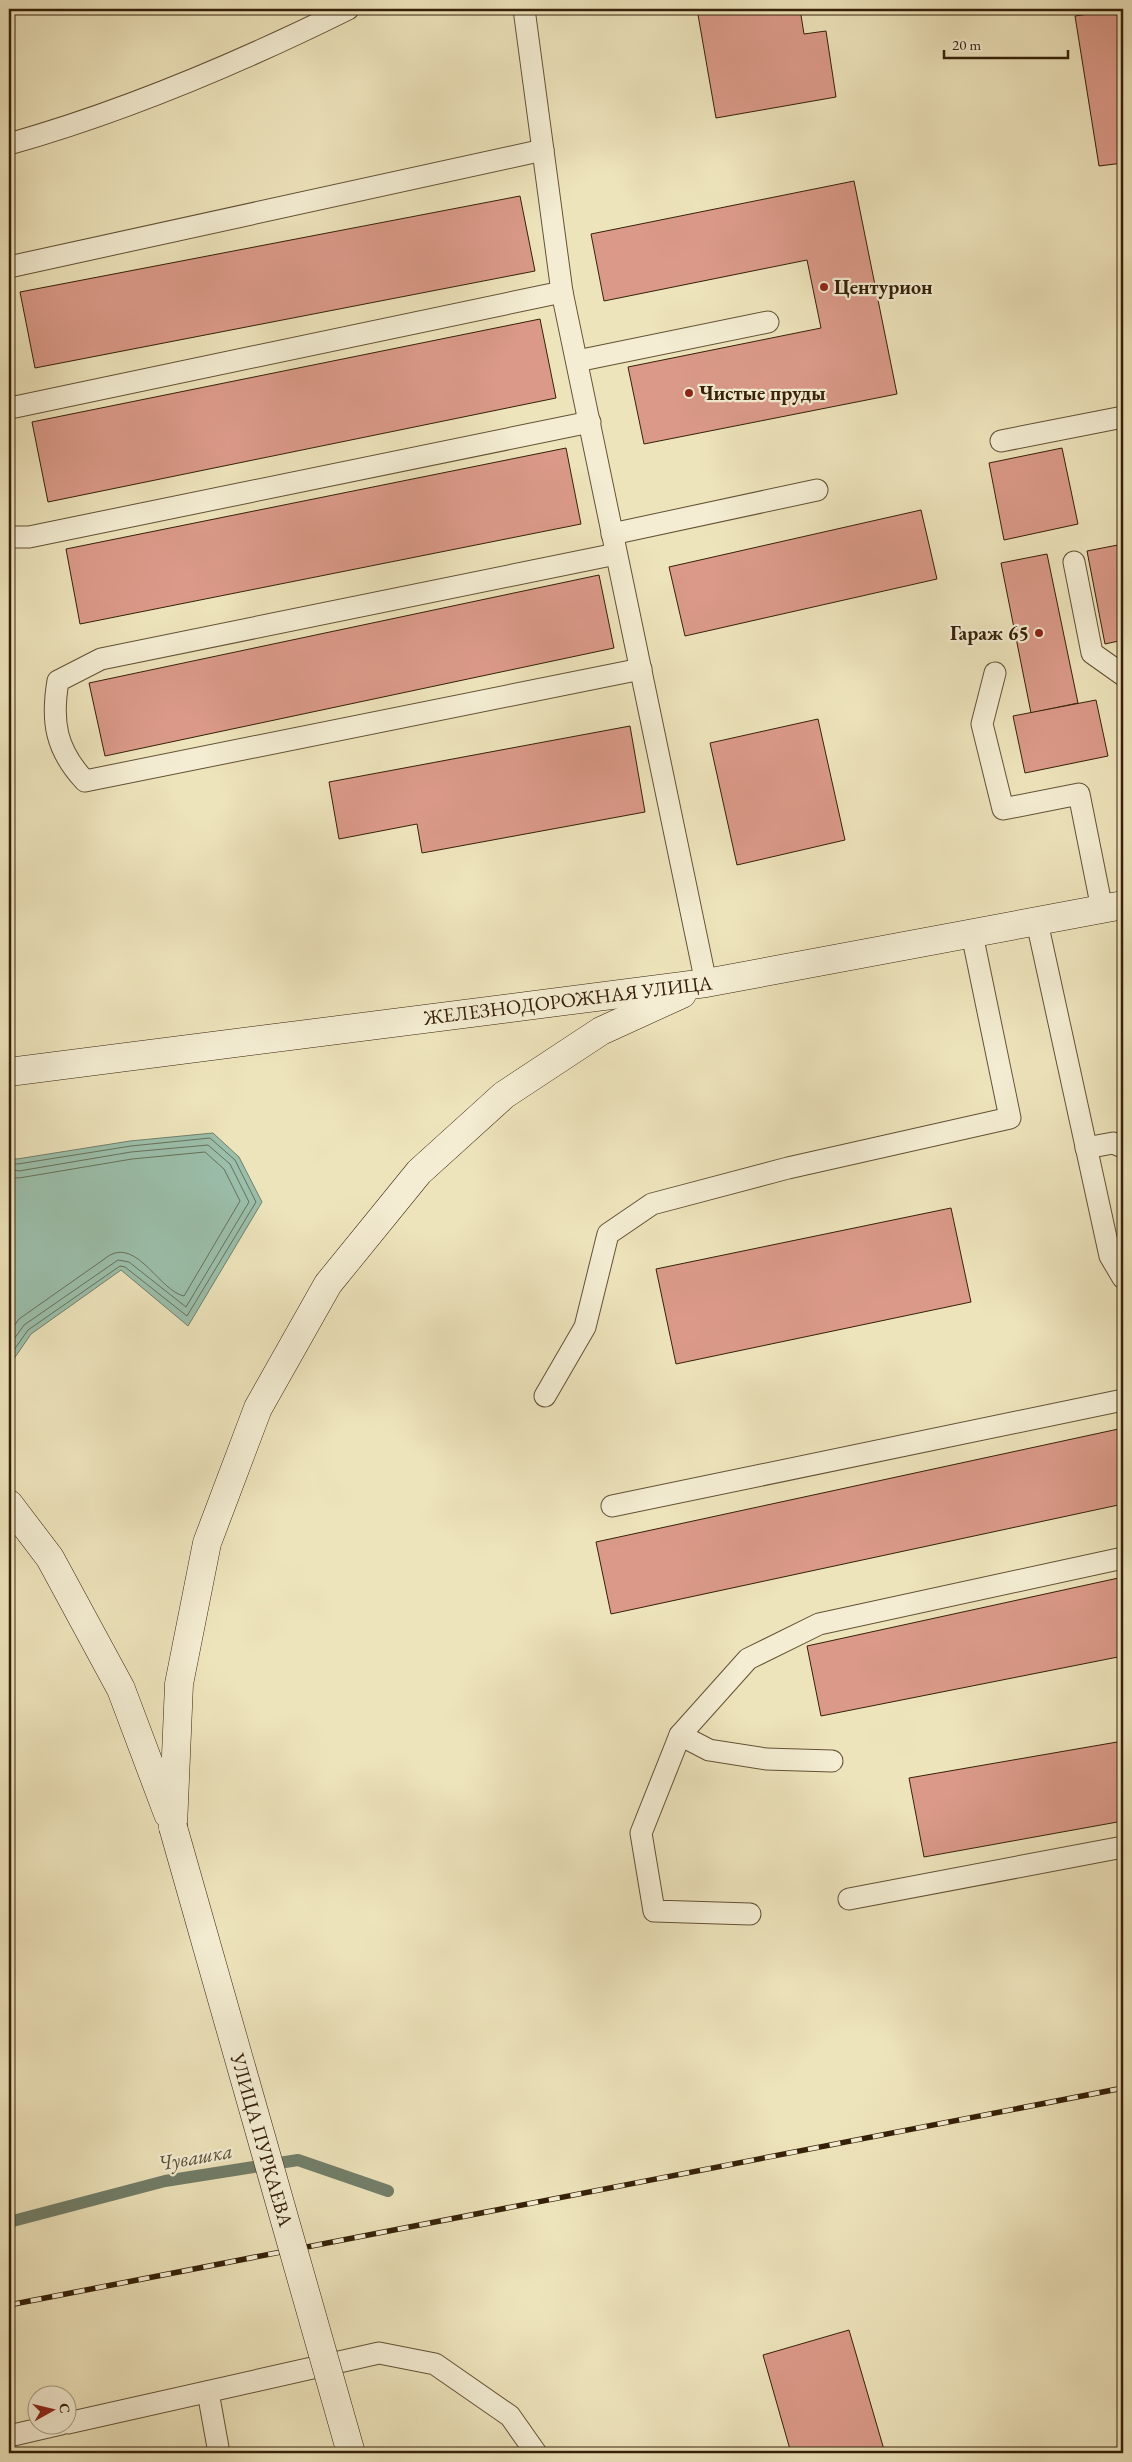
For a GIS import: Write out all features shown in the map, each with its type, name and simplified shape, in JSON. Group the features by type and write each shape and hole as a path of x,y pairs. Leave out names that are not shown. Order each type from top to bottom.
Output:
{"main road":[{"name":"ЖЕЛЕЗНОДОРОЖНАЯ УЛИЦА","path":"9,1072 706,983 1113,907"},
{"path":"172,1827 179,1684 207,1543 258,1408 328,1284 418,1172 504,1095 592,1036 706,983"},
{"path":"9,1504 50,1558 121,1689 172,1827"},
{"name":"УЛИЦА ПУРКАЕВА","path":"172,1827 351,2453"}],"lane":[{"path":"9,144 71,126 258,53 348,9"},
{"path":"524,9 562,292 706,983"},
{"path":"9,267 543,150"},
{"path":"15,407 562,292"},
{"path":"577,361 768,322"},
{"path":"1001,441 1123,417"},
{"path":"9,537 29,538 590,422"},
{"path":"641,669 85,781 71,766 60,742 53,709 58,681 101,659 614,544 817,490"},
{"path":"1074,562 1092,653 1123,676"},
{"path":"996,673 982,724 1004,809 1079,794 1113,907"},
{"path":"1037,922 1086,1148 1116,1246 1110,1256 1123,1278"},
{"path":"545,1396 586,1327 608,1234 652,1204 788,1168 1010,1118 972,934"},
{"path":"1086,1148 1113,1143 1123,1147"},
{"path":"612,1506 1123,1400"},
{"path":"750,1914 654,1911 641,1833 680,1735 748,1659 819,1624 1123,1558"},
{"path":"680,1735 709,1750 766,1759 832,1761"},
{"path":"849,1898 1123,1847"},
{"path":"78,2421 379,2353 435,2364 510,2416 536,2453"},
{"path":"208,2392 219,2453"},
{"path":"9,2436 28,2432"}],"water":[{"path":"213,1133 239,1157 262,1202 188,1326 121,1270 31,1334 9,1366 9,1158 17,1159 130,1141"}],"building":[{"path":"697,9 800,9 804,34 826,31 836,97 716,118"},
{"path":"1123,9 1123,163 1099,166 1075,16"},
{"path":"854,181 897,394 644,444 628,367 821,328 807,260 604,301 591,234"},
{"path":"520,196 535,271 35,368 20,292"},
{"path":"540,319 556,398 48,502 32,422"},
{"path":"566,448 581,524 80,624 66,549"},
{"path":"1062,448 1078,524 1004,540 989,463"},
{"path":"921,510 937,579 685,636 669,567"},
{"path":"1123,544 1123,640 1105,644 1087,551"},
{"name":"Гараж 65","path":"1047,554 1078,703 1031,713 1001,563"},
{"path":"599,575 614,648 105,756 89,683"},
{"path":"1096,700 1108,756 1025,773 1013,716"},
{"path":"818,719 845,840 737,865 710,743"},
{"path":"630,726 645,812 422,853 417,824 339,839 329,782"},
{"path":"951,1208 971,1302 676,1364 656,1269"},
{"path":"1123,1428 1123,1504 611,1614 596,1542"},
{"path":"1123,1577 1123,1656 821,1716 807,1646"},
{"path":"1123,1741 1123,1821 924,1857 909,1778"},
{"path":"849,2330 885,2453 791,2453 763,2355"}],"waterway":[{"name":"Чувашка","path":"9,2222 165,2181 298,2160 388,2191"}],"railway":[{"path":"9,2305 1123,2088"}],"place":[{"name":"Центурион","path":"824,287"},
{"name":"Чистые пруды","path":"689,393"},
{"name":"Гараж 65","path":"1039,633"}]}
